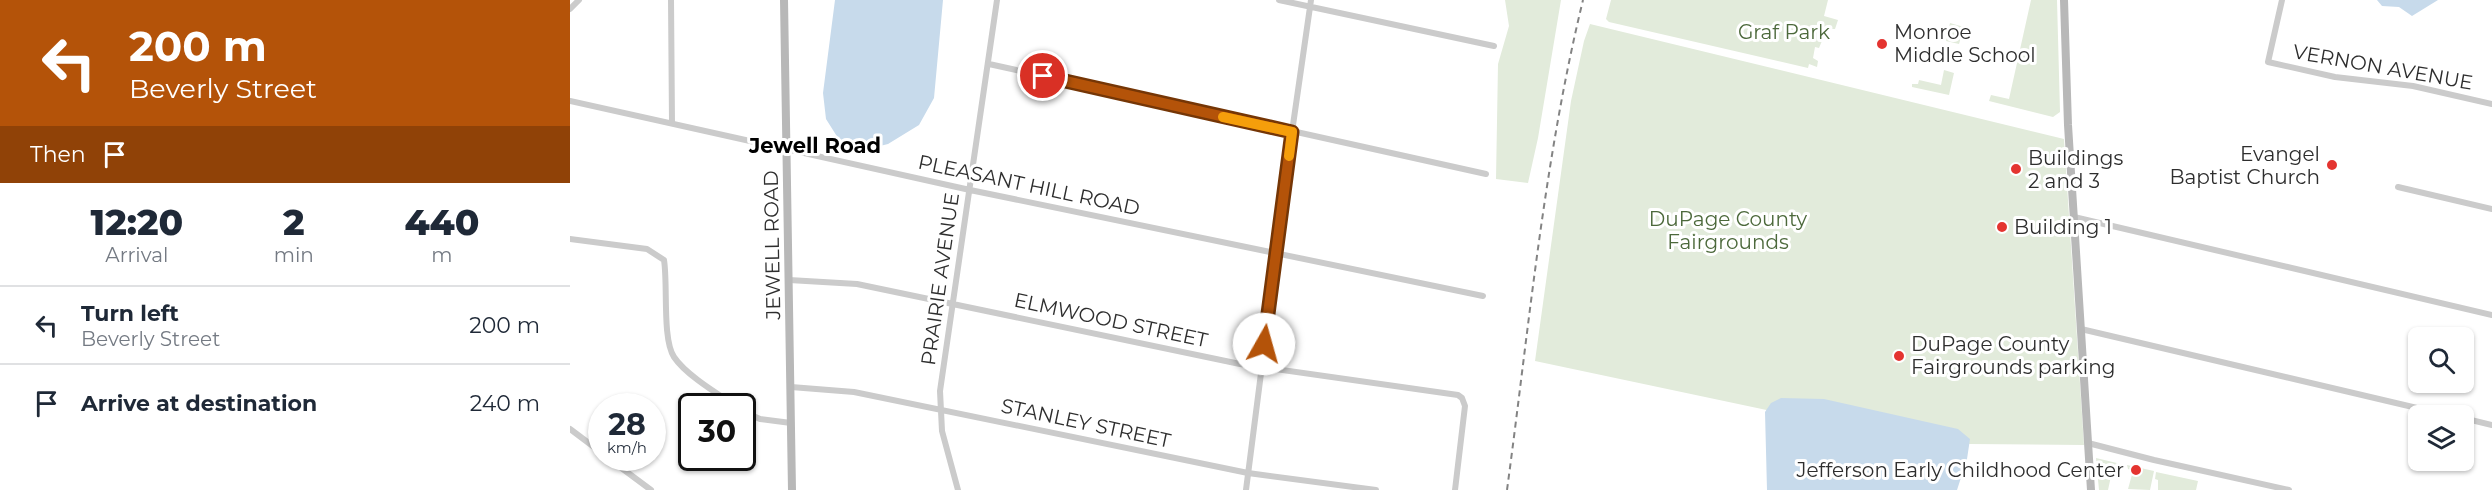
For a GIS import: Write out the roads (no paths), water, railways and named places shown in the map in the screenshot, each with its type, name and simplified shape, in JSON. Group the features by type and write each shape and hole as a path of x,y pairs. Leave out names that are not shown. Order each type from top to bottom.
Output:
{"street":[{"path":"570,9 579,0"},
{"path":"671,0 672,123"},
{"name":"JEWELL ROAD","path":"784,0 792,490"},
{"name":"PRAIRIE AVENUE","path":"958,490 947,456 940,410 940,391 998,0"},
{"path":"1279,0 1311,4 1494,46"},
{"path":"2064,0 2068,124 2091,490"},
{"name":"VERNON AVENUE","path":"2282,0 2268,62 2335,76 2413,86 2492,104"},
{"path":"1246,490 1292,132 1311,4"},
{"path":"989,64 1486,174"},
{"name":"PLEASANT HILL ROAD","path":"570,101 970,190 1483,296"},
{"path":"2398,187 2492,209"},
{"path":"2074,217 2492,315"},
{"path":"570,239 647,249 664,260 668,335 674,356 689,372 718,393"},
{"name":"ELMWOOD STREET","path":"789,280 856,284 1261,367 1445,392 1462,398 1465,412 1455,490"},
{"path":"2081,328 2408,406"},
{"name":"STANLEY STREET","path":"791,387 854,392 1248,472 1376,490"},
{"path":"756,417 791,423"},
{"path":"2474,421 2492,425"},
{"path":"570,429 588,442"},
{"path":"2088,443 2289,490"},
{"path":"625,471 651,490"}],"water":[{"path":"835,0 943,0 934,98 919,125 888,144 880,146 848,143 838,138 826,119 823,93"},
{"path":"2377,0 2438,0 2412,16 2399,7 2382,6"},
{"path":"1781,398 1824,399 1958,429 1970,439 1967,459 1957,490 1767,490 1765,412 1771,403"}],"railway":[{"path":"1507,490 1548,182 1569,60 1583,0"}],"place":[{"name":"Monroe Middle School","path":"1882,44"},
{"name":"Evangel Baptist Church","path":"2332,165"},
{"name":"Buildings 2 and 3","path":"2016,169"},
{"name":"Building 1","path":"2002,227"},
{"name":"DuPage County Fairgrounds parking","path":"1899,356"},
{"name":"Jefferson Early Childhood Center","path":"2136,470"}],"district":[{"name":"Jewell Road","path":"815,145"}],"park label":[{"name":"Graf Park","path":"1784,32"},
{"name":"DuPage County Fairgrounds","path":"1728,230"}]}
